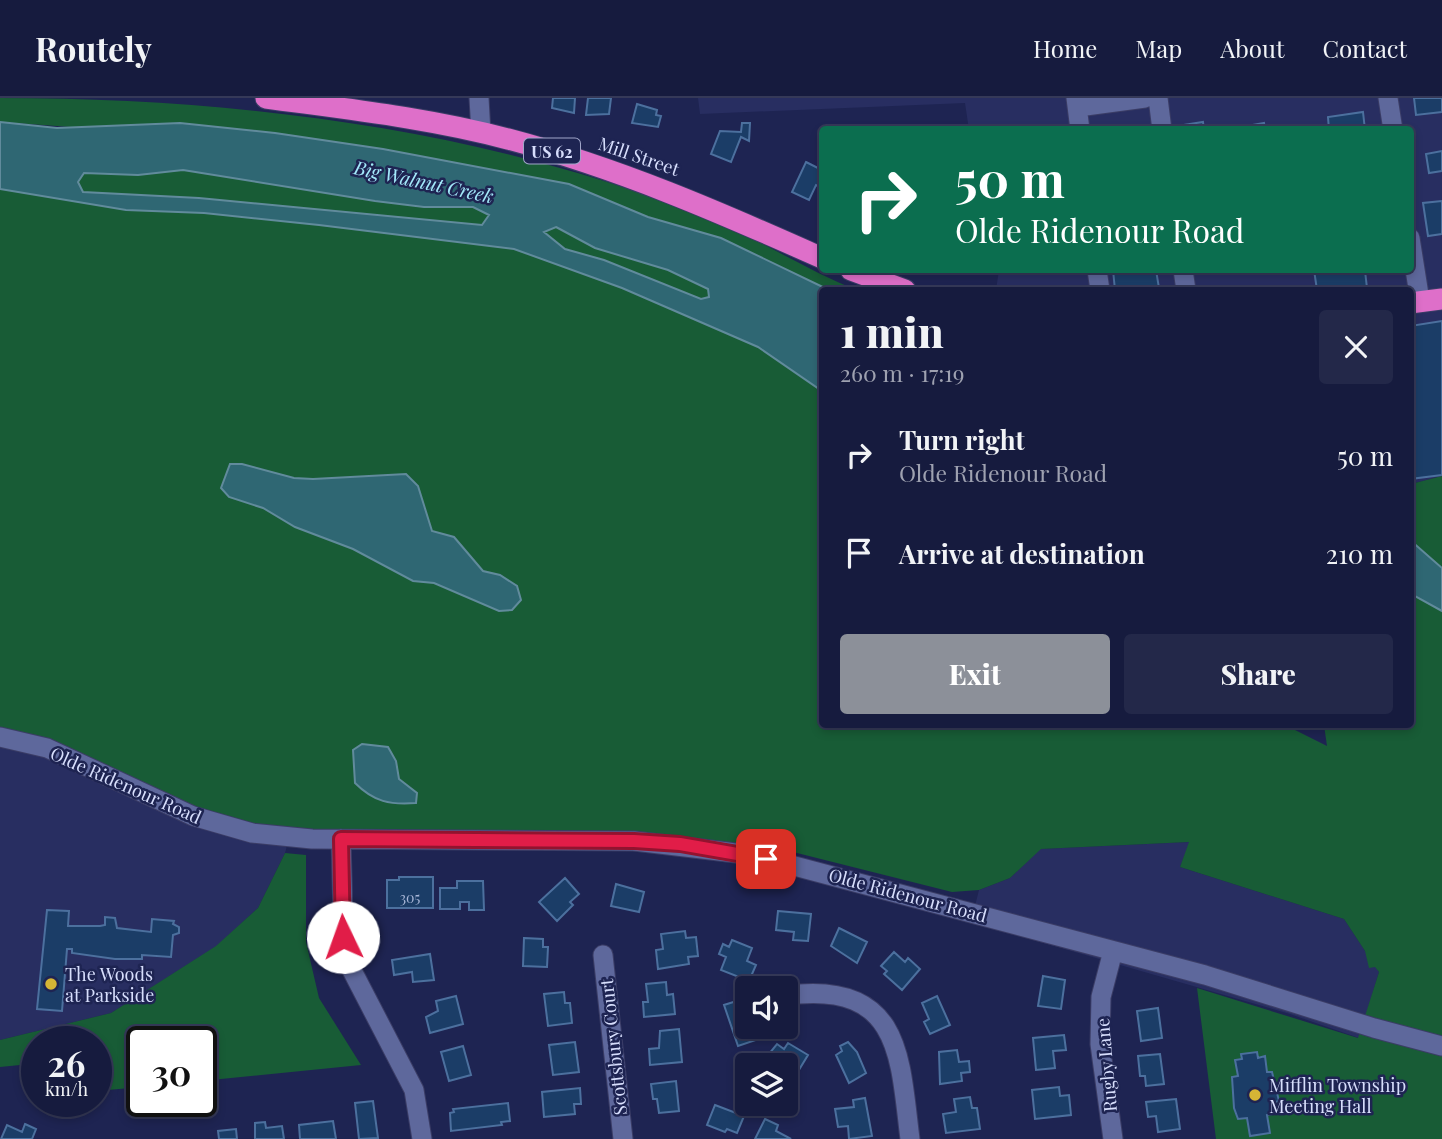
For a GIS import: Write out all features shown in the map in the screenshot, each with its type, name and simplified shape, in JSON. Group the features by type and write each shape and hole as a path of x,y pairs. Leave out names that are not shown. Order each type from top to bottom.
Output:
{"highway":[{"name":"Mill Street","path":"266,98 481,133 644,181 819,257"},
{"path":"859,273 897,287"},
{"path":"1415,302 1442,299"}],"street":[{"path":"479,98 481,133"},
{"path":"1080,126 1077,102 1145,98"},
{"path":"1158,98 1162,126"},
{"path":"1388,98 1392,126"},
{"name":"Olde Ridenour Road","path":"0,737 47,748 162,803 214,824 283,838 680,844 772,859 1205,975 1374,1028 1442,1045"},
{"path":"341,839 344,955 414,1090 422,1139"},
{"name":"Rugby Lane","path":"1112,951 1101,997 1101,1044 1113,1139"},
{"name":"Scottsbury Court","path":"603,955 623,1139"},
{"path":"799,994 826,992 851,999 888,1026 896,1048 910,1139"}],"shaded area":[{"path":"698,98 1442,98 1442,476 1414,483 1414,287 996,287 999,273 1414,273 1414,126 968,126 965,103 700,114"},
{"path":"0,729 56,743 292,828 285,853 258,908 217,946 111,1013 58,1026 21,1026 21,1035 0,1040"},
{"path":"1190,842 1180,867 1344,919 1379,972 1359,1038 1290,1014 971,922 979,890 1010,878 1040,849"}],"green space":[{"path":"0,98 88,99 266,112 443,140 530,160 615,184 698,214 849,287 823,287 721,238 648,217 569,184 383,149 0,122"},
{"path":"183,170 375,201 424,207 473,207 490,215 483,225 199,198 83,192 78,182 84,173 138,175"},
{"path":"0,189 126,210 204,213 514,249 622,288 758,347 819,389 819,728 1294,728 1327,746 1324,728 1414,728 1414,483 1442,476 1442,1139 1216,1139 1197,988 1358,1038 1379,972 1375,967 1369,968 1365,951 1344,919 1180,867 1189,842 1041,849 1010,878 979,890 952,892 793,852 703,839 601,832 334,831 249,824 178,805 56,743 0,729"},
{"path":"555,227 595,248 668,270 708,289 709,297 702,299 604,260 565,249 543,232"},
{"path":"285,853 306,855 306,942 319,998 361,1065 217,1079 217,1026 126,1026 126,1088 112,1090 112,1026 58,1026 111,1013 216,946 258,908"},
{"path":"21,1035 21,1065 0,1067 0,1040"}],"water":[{"name":"Big Walnut Creek","path":"0,122 57,128 180,123 275,133 383,149 569,184 648,217 721,238 823,287 819,287 819,389 758,347 622,288 514,249 204,213 126,210 0,189","holes":["183,170 424,207 473,207 489,215 482,225 199,198 83,192 78,182 84,173 138,175","556,227 595,248 668,270 708,289 709,297 701,299 604,260 565,249 544,232"]},
{"path":"230,464 242,464 294,478 406,474 418,486 432,531 454,537 483,571 500,575 517,586 521,600 512,610 499,611 434,583 413,581 353,549 295,527 263,508 229,497 221,488"},
{"path":"1414,544 1442,568 1442,611 1414,596"},
{"path":"362,744 388,747 396,761 399,779 417,793 416,803 383,801 355,783 353,750"}],"building":[{"path":"553,98 575,98 574,113 552,108"},
{"path":"588,98 611,98 609,114 586,115"},
{"path":"1414,98 1442,98 1442,112 1416,115"},
{"path":"637,104 657,110 656,115 661,116 658,127 632,123"},
{"path":"1363,112 1365,126 1329,126 1328,117"},
{"path":"1203,122 1204,126 1183,126"},
{"path":"742,123 750,123 749,141 741,137 731,162 711,154 720,131 741,132"},
{"path":"1442,151 1442,171 1429,173 1426,154"},
{"path":"806,162 819,168 819,186 816,185 809,200 792,192"},
{"path":"1442,201 1442,234 1428,236 1423,203"},
{"path":"1113,273 1156,273 1159,287 1115,287"},
{"path":"1314,273 1365,273 1367,287 1317,287"},
{"path":"1442,321 1442,475 1414,478 1414,325"},
{"path":"399,877 433,877 433,908 387,908 387,880 399,880"},
{"path":"565,878 579,894 570,902 573,905 557,921 539,902"},
{"path":"457,881 483,881 484,910 469,910 469,902 460,902 460,909 440,909 440,888 457,888"},
{"path":"616,884 644,892 639,912 611,906"},
{"name":"The Woods at Parkside","path":"47,910 69,911 68,926 105,925 105,917 115,918 117,928 151,932 152,919 174,921 173,924 179,927 179,933 173,935 171,957 142,955 142,959 115,959 72,953 72,949 67,949 62,1011 37,1009"},
{"path":"778,911 811,914 808,941 793,940 794,932 776,930"},
{"path":"839,928 867,942 857,963 831,946"},
{"path":"685,931 686,938 696,937 698,956 688,957 689,964 658,969 656,950 663,949 661,934"},
{"path":"524,938 543,939 543,947 548,947 547,967 523,966"},
{"path":"732,940 752,948 747,961 756,965 751,976 736,976 721,970 726,957 719,954 723,944 729,947"},
{"path":"894,952 905,962 908,958 920,969 902,990 884,974 887,971 881,966"},
{"path":"430,954 434,980 413,982 412,972 394,975 392,960"},
{"path":"1043,976 1065,980 1061,1009 1038,1006"},
{"path":"666,982 667,995 673,994 675,1014 644,1017 643,1002 648,1002 646,984"},
{"path":"564,992 565,1003 570,1003 572,1023 548,1026 544,994"},
{"path":"456,996 463,1024 430,1033 426,1017 438,1011 436,1001"},
{"path":"937,996 950,1025 930,1034 924,1022 929,1019 922,1003"},
{"path":"735,1002 735,1037 724,1005"},
{"path":"1158,1008 1162,1038 1141,1041 1137,1011"},
{"path":"679,1029 682,1062 650,1065 649,1049 659,1048 660,1031"},
{"path":"1064,1035 1066,1050 1053,1051 1055,1068 1036,1070 1033,1038"},
{"path":"736,1039 756,1039 756,1040 738,1046"},
{"path":"575,1042 579,1072 553,1075 549,1045"},
{"path":"848,1042 857,1052 866,1073 849,1083 836,1055 842,1051 840,1046"},
{"path":"788,1043 808,1055 798,1071 798,1053 770,1053 777,1044 784,1049"},
{"path":"463,1046 471,1075 449,1081 441,1052"},
{"path":"957,1050 959,1062 969,1061 970,1072 961,1073 962,1081 940,1084 939,1052"},
{"name":"Mifflin Township Meeting Hall","path":"1257,1052 1258,1058 1265,1056 1267,1072 1272,1072 1279,1101 1276,1102 1277,1113 1267,1115 1270,1133 1250,1136 1247,1118 1238,1119 1234,1108 1232,1077 1238,1076 1235,1060 1242,1059 1241,1054"},
{"path":"1160,1054 1164,1084 1146,1086 1145,1076 1140,1076 1138,1056"},
{"path":"676,1081 679,1111 659,1113 651,1084"},
{"path":"1059,1087 1060,1096 1069,1095 1071,1115 1035,1119 1032,1090"},
{"path":"580,1088 581,1104 574,1104 575,1114 544,1117 542,1092"},
{"path":"970,1097 972,1108 977,1108 980,1129 946,1133 943,1114 956,1112 954,1099"},
{"path":"865,1098 872,1136 849,1139 848,1126 838,1127 835,1109 854,1107 853,1100"},
{"path":"1176,1099 1180,1129 1158,1132 1156,1116 1148,1117 1146,1102"},
{"path":"373,1101 378,1138 359,1139 355,1103"},
{"path":"508,1103 510,1121 501,1122 502,1125 451,1131 450,1113 454,1112 453,1109"},
{"path":"715,1105 735,1113 735,1116 744,1116 737,1133 727,1129 725,1132 707,1125"},
{"path":"765,1119 778,1125 776,1131 791,1139 755,1139"},
{"path":"333,1121 336,1139 300,1139 299,1125"},
{"path":"265,1122 266,1128 282,1126 284,1139 255,1139 255,1123"},
{"path":"25,1124 36,1129 32,1139 1,1139 7,1125 22,1132"},
{"path":"236,1129 237,1139 219,1139 218,1131"}],"place":[{"name":"The Woods at Parkside","path":"51,984"},
{"name":"Mifflin Township Meeting Hall","path":"1255,1095"}],"route":[{"path":"343,937 341,839 634,841 680,844 766,859"}]}
